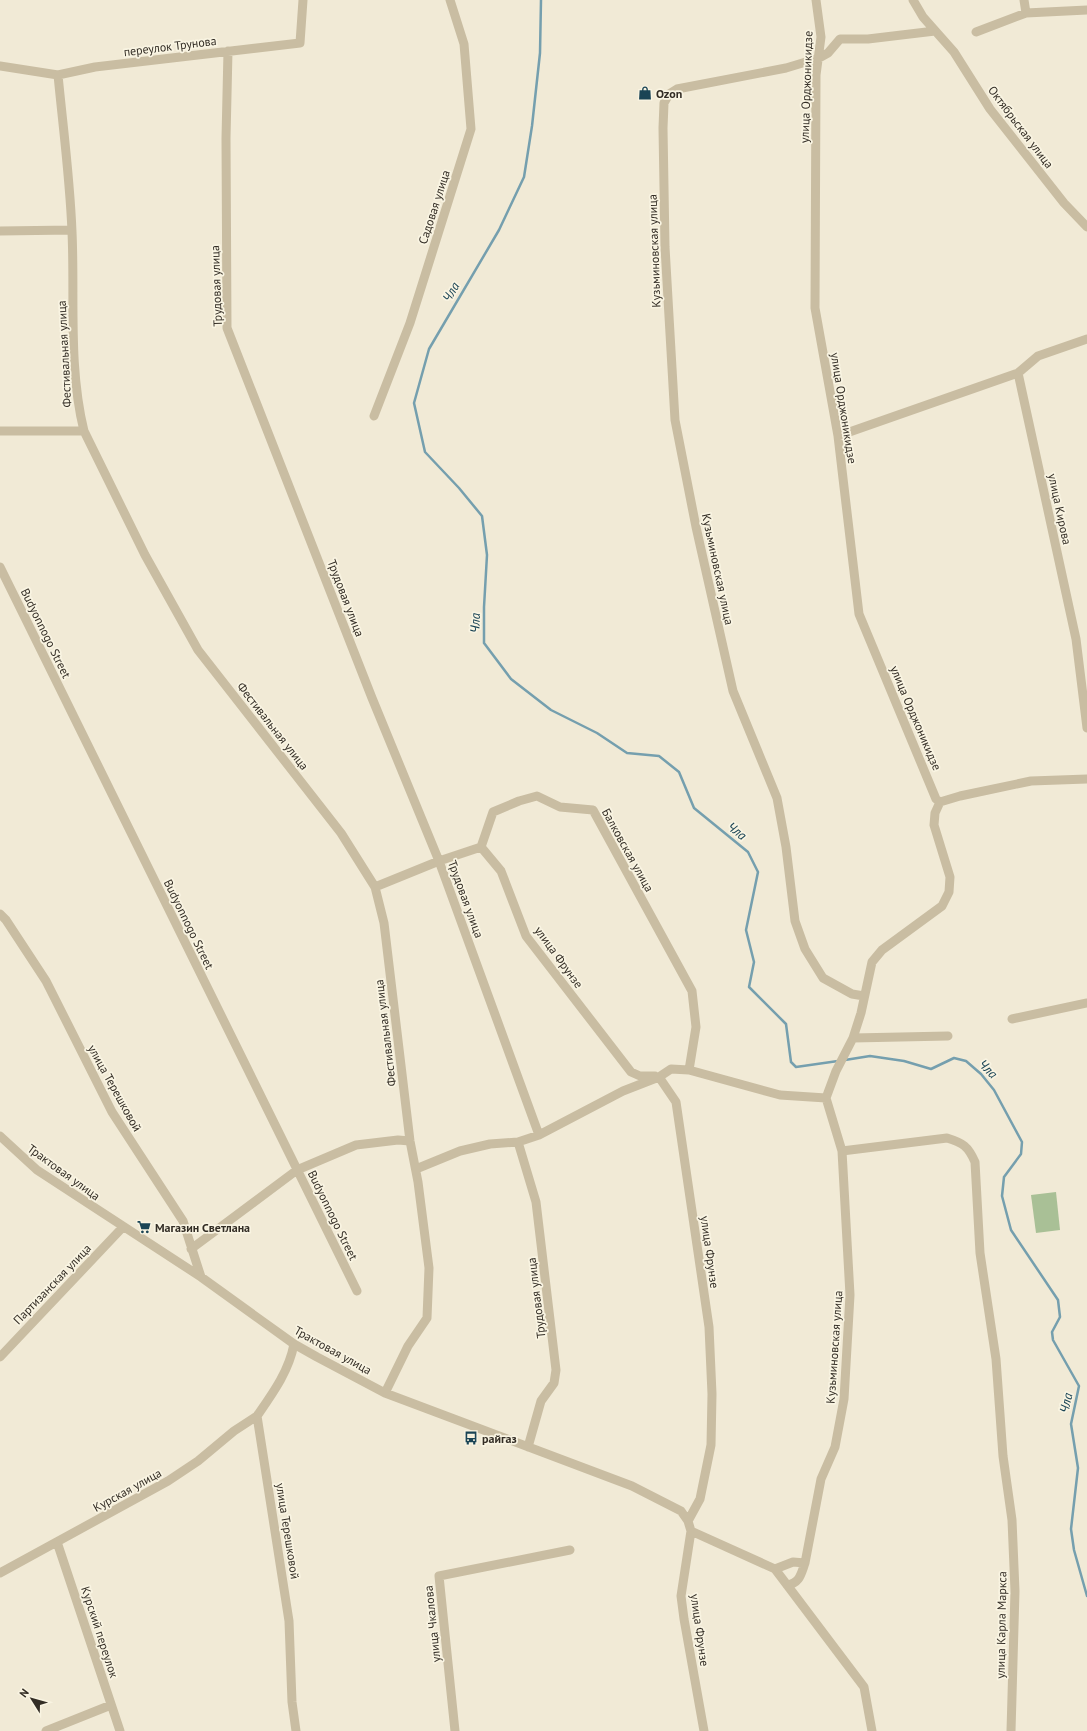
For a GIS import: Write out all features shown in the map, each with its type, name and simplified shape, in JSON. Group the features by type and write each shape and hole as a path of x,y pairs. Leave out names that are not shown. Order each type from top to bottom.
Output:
{"street":[{"name":"переулок Трунова","path":"0,66 58,75 95,67 300,43 303,0"},
{"name":"Садовая улица","path":"374,416 410,323 471,129 464,44 450,0"},
{"name":"улица Орджоникидзе","path":"816,0 821,37 816,75 815,308 838,436 859,614 936,799 940,802"},
{"name":"Октябрьская улица","path":"912,0 923,17 954,52 990,109 1064,203 1087,226"},
{"path":"1024,0 1026,12"},
{"path":"976,32 1026,12 1087,10"},
{"path":"819,58 828,53 840,39 868,39 935,31"},
{"name":"Трудовая улица","path":"228,51 226,138 227,328 372,698 439,861 539,1135"},
{"name":"Кузьминовская улица","path":"819,58 786,68 677,89 669,94 664,103 663,128 665,247 675,420 722,647 733,692 777,798 786,847 795,921 805,949 823,978 852,994 864,996"},
{"name":"Фестивальная улица","path":"58,75 72,230 73,339 78,409 84,431 145,555 198,650 341,833 375,887 384,923 410,1141 416,1169 429,1268 427,1318 408,1346 386,1393"},
{"path":"0,231 72,230"},
{"path":"838,436 1018,373 1038,356 1087,340"},
{"name":"улица Кирова","path":"1018,373 1076,639 1087,728"},
{"path":"0,432 84,431"},
{"name":"Budyonnogo Street","path":"0,568 357,1291"},
{"path":"416,1169 460,1152 490,1144 518,1142 539,1135 623,1091 671,1070 689,1070 780,1095 826,1098 836,1071 853,1038 872,962 882,950 942,906 949,892 950,877 934,825 935,813 940,802 960,796 1031,781 1087,779"},
{"name":"Балковская улица","path":"481,847 493,812 519,801 537,796 560,807 592,810 692,991 696,1027 689,1070"},
{"path":"375,887 439,861 481,847"},
{"name":"улица Фрунзе","path":"481,847 501,871 526,936 556,973 590,1021 631,1072 640,1076 659,1076 676,1102 709,1327 712,1394 711,1445 700,1499 688,1521 691,1531 681,1596 704,1731"},
{"name":"улица Терешковой","path":"0,914 6,920 46,981 112,1112 183,1221 201,1277"},
{"path":"1012,1019 1087,1003"},
{"path":"853,1038 948,1036"},
{"name":"Кузьминовская улица","path":"787,1585 795,1584 800,1578 805,1563 821,1479 835,1447 844,1399 850,1295 842,1151 826,1098"},
{"name":"Трактовая улица","path":"0,1136 37,1170 122,1228 201,1277 294,1344 386,1393 632,1486 681,1511 688,1521"},
{"name":"улица Карла Маркса","path":"842,1151 947,1138 958,1141 969,1149 975,1162 980,1253 996,1360 1003,1456 1012,1520 1015,1591 1011,1731"},
{"path":"191,1249 297,1170 356,1145 398,1140 410,1141"},
{"name":"Трудовая улица","path":"518,1142 536,1202 556,1370 554,1383 541,1401 528,1447"},
{"name":"Партизанская улица","path":"0,1356 122,1228"},
{"path":"257,1416 277,1386 290,1361 294,1344"},
{"name":"улица Терешковой","path":"257,1416 289,1621 292,1702 296,1731"},
{"name":"Курская улица","path":"0,1573 168,1481 198,1461 234,1431 257,1416"},
{"path":"691,1531 775,1569 864,1687 872,1731"},
{"name":"Курский переулок","path":"57,1542 120,1731"},
{"name":"улица Чкалова","path":"455,1731 438,1576 570,1550"},
{"path":"775,1569 793,1562 805,1563"},
{"path":"46,1731 111,1705"}],"green space":[{"path":"1056,1192 1060,1230 1036,1233 1031,1195"}],"waterway":[{"name":"Чла","path":"541,0 540,53 532,126 524,177 499,230 429,349 414,403 425,452 459,488 482,516 487,555 484,607 484,643 511,679 551,710 597,733 627,753 659,756 679,772 694,808 748,852 758,872 746,930 754,962 749,987 786,1024 791,1062 796,1067 838,1061"},
{"name":"Чла","path":"845,1060 870,1056 904,1061 931,1069 954,1058 966,1061 981,1074 994,1090 1022,1142 1021,1154 1004,1177 1002,1196 1011,1230 1058,1300 1060,1317 1052,1332 1053,1340 1079,1386 1071,1424 1078,1468 1071,1529 1074,1550 1087,1596"}],"place":[{"name":"Ozon","path":"645,93"},
{"name":"Магазин Светлана","path":"144,1227"},
{"name":"райгаз","path":"471,1438"}]}
